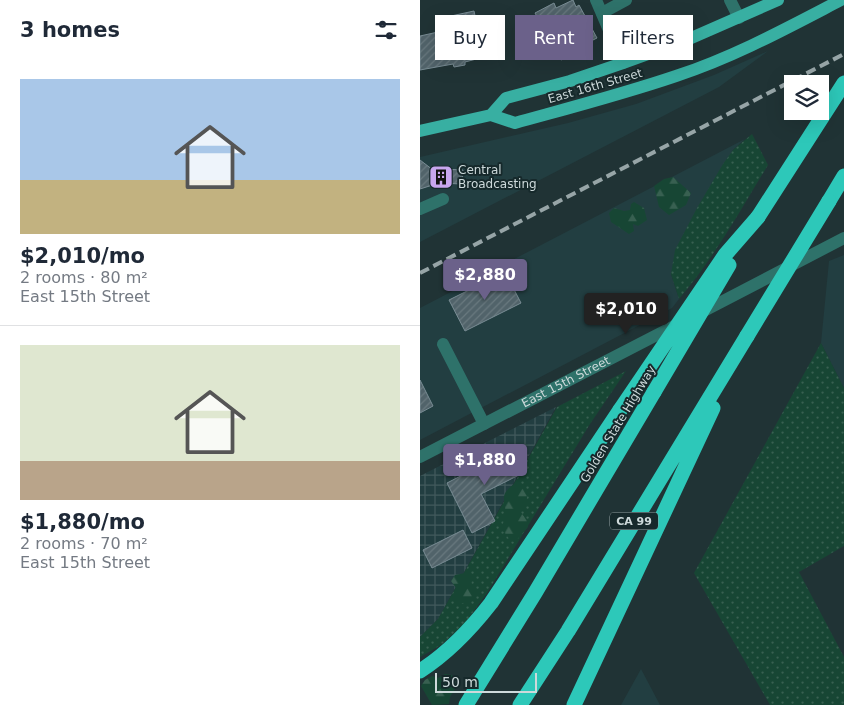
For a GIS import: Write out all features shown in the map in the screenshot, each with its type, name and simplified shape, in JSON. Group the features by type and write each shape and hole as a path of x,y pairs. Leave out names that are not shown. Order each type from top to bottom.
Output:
{"highway":[{"name":"Golden State Highway","path":"466,705 535,593 758,217 844,83"},
{"name":"CA 99","path":"520,705 568,631 844,176"},
{"path":"420,671 438,660 468,632 491,603 725,255 758,217"},
{"path":"574,705 747,336"}],"main road":[{"name":"East 16th Street","path":"778,0 689,39 623,63 570,81 506,98 491,115 515,123 676,76 759,42 840,0"},
{"path":"420,132 491,115"}],"street":[{"path":"596,0 623,63"},
{"path":"602,13 626,0"},
{"path":"730,0 739,18"},
{"path":"420,209 443,199"},
{"name":"East 15th Street","path":"420,457 844,238"},
{"path":"444,344 484,424"}],"shaded area":[{"path":"768,51 719,87 420,242 420,157 568,123 636,104 714,75"},
{"path":"745,139 733,150 671,274 679,299 672,308 420,440 420,308"},
{"path":"844,255 844,388 821,343 829,261"},
{"path":"556,407 438,619 420,637 420,476"},
{"path":"641,669 660,705 621,705"}],"green space":[{"path":"752,134 768,165 715,251 679,299 671,274 675,250 723,164 733,150"},
{"path":"673,177 691,193 686,205 669,215 659,207 654,186 664,179"},
{"path":"634,202 644,208 647,220 638,226 633,224 634,231 629,234 611,222 609,213 614,208 624,211 630,210 631,204"},
{"path":"821,343 844,388 844,546 799,572 844,657 844,705 770,705 694,573"},
{"path":"626,371 590,424 487,593 465,623 441,645 420,657 420,637 438,619 557,407"},
{"path":"514,484 528,492 526,502 519,510 527,520 528,527 515,542 511,541 501,528 505,518 504,496"},
{"path":"465,573 472,578 471,587 477,592 474,600 460,604 454,599 456,588 451,581 455,575"},
{"path":"445,674 452,675 458,684 450,697 449,704 432,705 421,686 425,680 432,676 438,678"}],"building":[{"path":"573,0 576,7 579,5 584,15 536,15 535,13 554,3 556,8"},
{"path":"474,11 475,15 456,15"},
{"path":"593,31 597,38 593,40"},
{"path":"435,33 435,60 473,60 465,62 465,65 454,67 453,64 420,70 420,36"},
{"name":"Central Broadcasting","path":"420,160 433,170 440,167 442,169 463,170 462,184 439,183 420,189"},
{"path":"505,272 521,303 465,331 449,300"},
{"path":"420,380 433,406 420,413"},
{"path":"519,446 527,461 519,475 481,494 495,521 472,533 447,483"},
{"path":"463,530 472,548 432,568 423,550"}],"railway":[{"path":"420,273 844,54"}],"place":[{"name":"Central Broadcasting","path":"441,177"}]}
